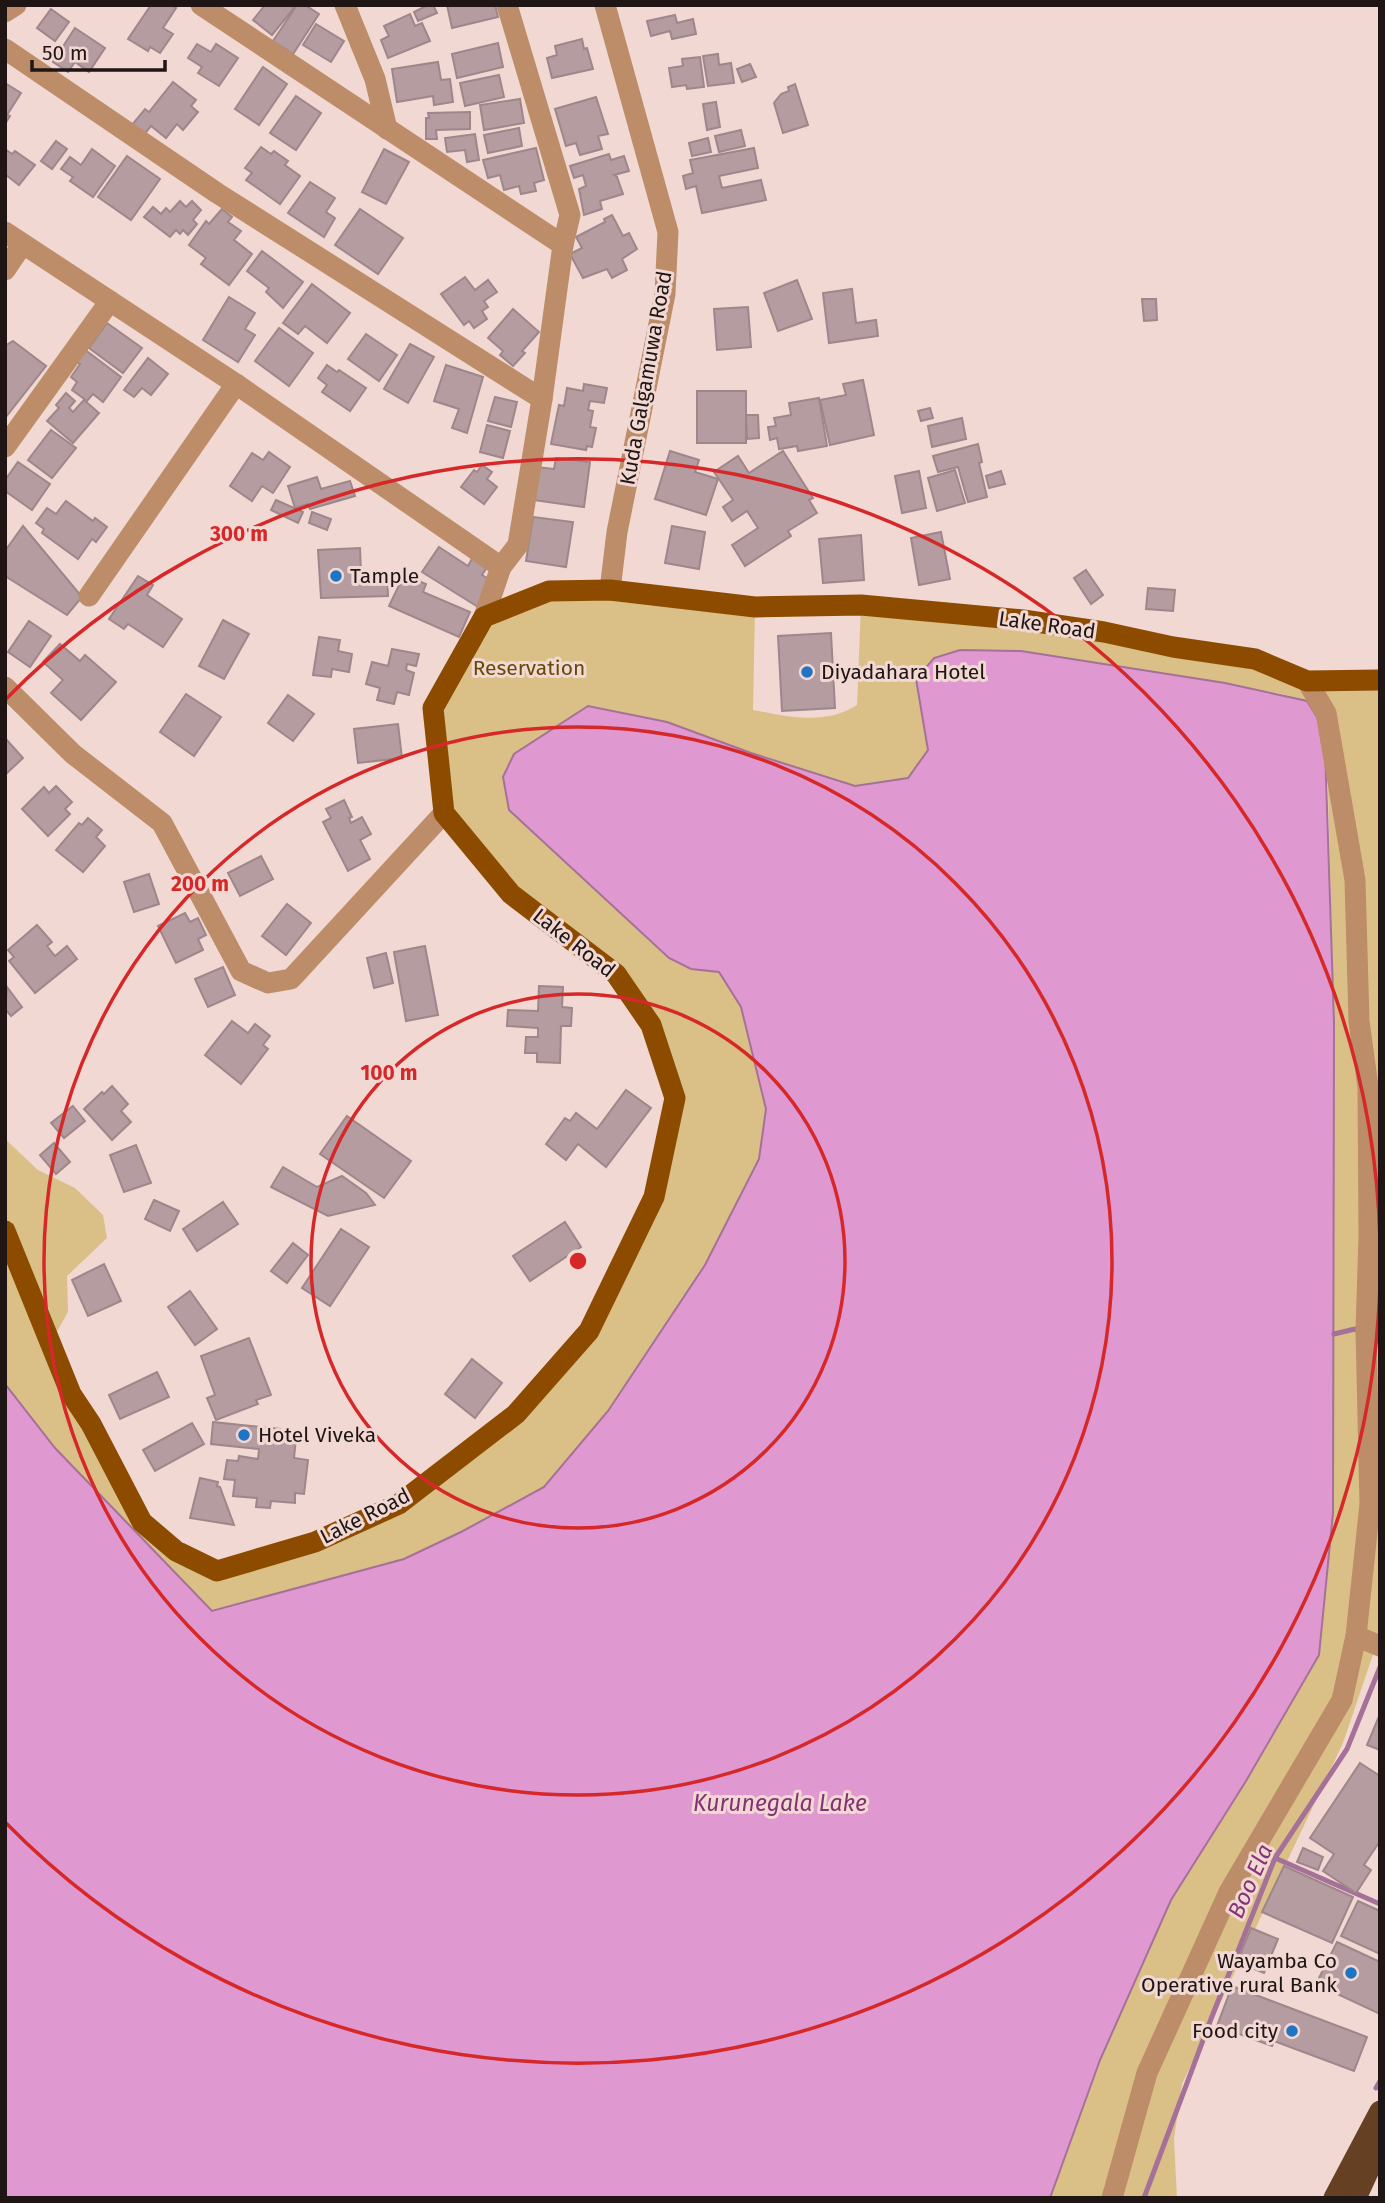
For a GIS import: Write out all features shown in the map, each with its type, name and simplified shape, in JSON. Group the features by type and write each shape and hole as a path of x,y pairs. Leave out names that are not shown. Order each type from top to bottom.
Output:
{"highway":[{"path":"1334,2198 1380,2111"},
{"path":"1356,2198 1380,2146"}],"main road":[{"name":"Lake Road","path":"484,617 549,591 610,590 755,607 860,605 1023,620 1104,632 1173,647 1255,659 1307,681 1380,680"},
{"path":"444,813 433,709 484,617"},
{"name":"Lake Road","path":"5,1231 71,1394 91,1424 142,1522 176,1551 217,1572 315,1542 399,1504 516,1414 589,1331 654,1197 675,1098 651,1025 617,974 512,894 444,813"}],"street":[{"path":"5,12 16,5"},
{"path":"201,5 563,245"},
{"path":"345,5 375,79 387,128"},
{"path":"484,617 501,567 518,545 563,245 570,215 507,5"},
{"name":"Kuda Galgamuwa Road","path":"605,5 668,232 665,294 617,532 610,590"},
{"path":"5,49 217,193 542,399"},
{"path":"5,270 14,238 236,384 501,567"},
{"path":"5,447 110,301"},
{"path":"89,596 236,384"},
{"path":"1112,2198 1147,2073 1229,1892 1342,1700 1356,1636 1370,1504 1367,1338 1374,1088 1359,1021 1355,880 1326,713 1307,681"},
{"path":"5,687 73,754 162,823 241,971 268,983 291,979 444,813"},
{"path":"1356,1636 1379,1645"}],"green space":[{"name":"Reservation","path":"549,591 755,607 753,710 792,717 832,715 857,705 861,605 1104,632 1307,681 1380,680 1380,1634 1343,1743 1182,2084 1174,2139 1177,2198 1050,2198 1100,2060 1171,1900 1246,1781 1333,1513 1334,1023 1326,713 1307,701 1278,693 1021,651 960,650 916,679 928,750 908,778 855,786 751,753 667,722 615,906 669,958 691,969 719,972 741,1007 766,1109 759,1159 705,1265 608,1411 544,1487 461,1532 404,1559 212,1611 55,1448 5,1384 5,1139 38,1170 75,1188 103,1215 107,1238 67,1276 68,1312 50,1344 142,1522 217,1571 399,1504 516,1414 589,1331 654,1197 675,1098 616,974 512,894 444,813 433,708 484,617"}],"water":[{"name":"Kurunegala Lake","path":"960,650 1021,651 1225,683 1307,701 1320,722 1325,747 1334,1023 1333,1513 1319,1655 1246,1781 1171,1900 1100,2060 1050,2198 5,2198 5,1384 55,1448 212,1611 404,1559 544,1487 608,1411 705,1265 759,1159 766,1109 741,1007 719,972 691,969 669,958 509,810 503,777 514,754 588,706 667,722 751,753 855,786 908,778 928,750 916,679 934,658"}],"building":[{"path":"151,5 171,5 176,8 163,28 173,34 160,53 150,47 148,51 128,39"},
{"path":"265,5 291,5 294,8 272,35 253,20"},
{"path":"297,5 305,5 319,14 293,54 273,41"},
{"path":"433,5 437,13 418,21 414,12"},
{"path":"447,5 495,5 498,17 452,28"},
{"path":"51,9 69,22 55,41 37,28"},
{"path":"410,14 415,26 422,23 430,41 388,58 381,40 389,36 384,26"},
{"path":"675,15 677,23 693,19 696,34 672,39 670,31 651,36 647,21"},
{"path":"316,24 344,41 331,62 303,45"},
{"path":"75,28 105,48 89,72 75,62 68,72 53,62"},
{"path":"582,39 593,69 552,78 547,58 557,55 555,46"},
{"path":"498,43 503,67 457,78 452,54"},
{"path":"197,44 211,52 216,44 238,58 219,86 198,73 202,67 188,58"},
{"path":"718,54 719,65 731,63 734,83 708,86 703,56"},
{"path":"700,57 704,87 672,87 669,68 683,66 682,59"},
{"path":"438,62 441,80 450,79 453,102 434,105 433,96 397,102 392,69"},
{"path":"750,64 756,77 742,82 737,69"},
{"path":"263,67 287,84 259,125 235,109"},
{"path":"499,75 504,97 465,106 460,83"},
{"path":"173,82 196,100 191,106 198,112 183,130 177,124 166,138 151,126 143,136 131,126 145,109 149,112"},
{"path":"5,83 21,93 7,115 10,116 5,124"},
{"path":"795,84 808,125 783,133 774,103 781,94 789,91 788,87"},
{"path":"296,96 321,113 296,150 270,133"},
{"path":"596,97 608,134 598,136 602,149 580,155 576,143 566,146 555,109"},
{"path":"520,99 524,123 484,130 480,105"},
{"path":"716,102 720,127 707,130 703,104"},
{"path":"470,112 470,129 436,130 437,139 426,139 428,113"},
{"path":"519,128 522,146 488,153 484,135"},
{"path":"741,130 745,146 719,152 715,136"},
{"path":"475,134 479,160 467,162 465,150 447,152 445,138"},
{"path":"708,138 711,152 692,156 689,143"},
{"path":"56,141 67,149 52,169 41,161"},
{"path":"261,147 271,154 274,151 288,161 285,165 300,176 280,204 246,180 252,173 245,168"},
{"path":"536,148 544,180 534,183 536,191 521,194 519,186 504,190 500,175 488,178 483,160"},
{"path":"754,148 758,168 719,176 722,188 761,180 766,200 702,213 696,186 686,189 683,176 693,173 690,160"},
{"path":"5,149 12,154 15,151 35,165 19,185 5,176"},
{"path":"92,149 115,166 93,197 70,181 73,177 61,169 70,157 81,165"},
{"path":"384,149 409,162 386,204 362,192"},
{"path":"609,154 611,160 624,156 629,171 614,175 623,194 600,201 602,209 584,215 579,189 586,186 583,175 574,178 570,166"},
{"path":"127,156 160,179 131,220 98,197"},
{"path":"310,182 335,198 326,212 335,218 324,237 288,213"},
{"path":"180,201 186,207 192,201 201,210 193,220 197,224 188,235 183,230 180,234 176,230 170,237 144,217 153,207 161,214 166,208 170,212"},
{"path":"222,209 232,217 228,222 241,231 234,240 252,254 229,285 201,264 206,258 189,245 206,221 209,224"},
{"path":"360,209 403,238 378,274 335,245"},
{"path":"612,215 623,236 629,233 637,249 622,259 627,270 612,278 607,269 583,278 570,254 582,248 576,237 605,222 604,219"},
{"path":"262,251 303,282 283,308 266,292 269,288 247,271"},
{"path":"465,277 475,290 488,280 497,292 484,301 488,307 482,311 487,319 474,328 469,321 464,325 441,294"},
{"path":"797,280 812,319 778,331 764,293"},
{"path":"312,284 350,313 327,343 305,326 298,334 283,323"},
{"path":"852,289 856,323 876,320 878,336 829,343 823,293"},
{"path":"229,297 255,313 245,329 255,335 238,362 203,340"},
{"path":"1142,299 1156,299 1157,320 1144,321"},
{"path":"748,307 751,347 717,350 714,309"},
{"path":"513,309 539,332 513,366 500,355 503,351 488,338"},
{"path":"107,323 142,348 123,373 89,348"},
{"path":"279,328 313,353 289,386 255,361"},
{"path":"366,334 397,355 379,381 348,359"},
{"path":"13,341 46,366 5,418 5,346"},
{"path":"410,344 434,357 408,403 384,389"},
{"path":"84,349 121,377 103,402 93,394 87,401 72,390 77,382 71,377 80,364 75,361"},
{"path":"148,358 168,374 151,395 142,388 134,397 124,390"},
{"path":"327,365 366,388 350,411 322,392 327,385 318,378"},
{"path":"446,365 483,377 467,433 452,428 459,409 434,401"},
{"path":"863,380 874,435 830,445 820,400 846,395 843,384"},
{"path":"584,384 607,388 604,403 590,401 588,410 593,411 590,427 596,428 592,447 587,446 586,450 551,444 559,405 564,406 567,388 583,391"},
{"path":"697,391 746,391 746,443 697,443"},
{"path":"66,393 75,401 69,408 73,412 84,400 99,413 73,443 47,421 59,408 56,405"},
{"path":"495,397 517,402 511,427 488,421"},
{"path":"819,398 827,446 798,451 797,446 779,449 777,438 770,440 768,427 776,426 774,418 791,415 789,403"},
{"path":"930,408 933,418 921,421 918,411"},
{"path":"746,415 758,415 759,438 747,439"},
{"path":"962,418 966,439 932,447 928,426"},
{"path":"487,425 510,431 503,458 480,452"},
{"path":"51,430 76,448 52,478 28,460"},
{"path":"978,444 982,462 979,463 987,497 968,502 958,467 938,472 933,456"},
{"path":"670,451 699,460 695,472 718,479 706,515 655,499"},
{"path":"783,451 813,498 809,500 817,513 788,531 791,536 745,566 732,545 758,528 747,511 732,521 723,507 733,500 714,472 738,456 749,473"},
{"path":"269,452 290,467 273,493 262,486 252,501 230,486 252,453 263,460"},
{"path":"556,458 590,462 584,507 533,500 537,467 554,469"},
{"path":"18,462 50,484 32,510 5,491 5,480"},
{"path":"482,465 492,472 487,479 497,487 484,504 461,487 474,470 477,472"},
{"path":"955,470 965,503 937,511 928,478"},
{"path":"919,471 926,508 902,513 895,476"},
{"path":"1001,471 1005,484 989,488 986,476"},
{"path":"317,477 321,489 350,481 355,496 310,509 308,504 295,508 288,486"},
{"path":"276,500 303,512 298,523 271,510"},
{"path":"66,501 93,521 95,518 107,527 96,542 92,539 78,559 42,533 44,529 36,523 47,508 56,514"},
{"path":"312,512 331,519 327,530 309,523"},
{"path":"533,517 573,522 566,567 526,561"},
{"path":"23,526 82,597 67,615 5,576 5,551"},
{"path":"672,526 705,532 699,569 665,563"},
{"path":"941,532 950,579 919,585 911,538"},
{"path":"861,535 864,580 823,583 819,539"},
{"path":"439,547 468,566 474,555 489,564 482,575 494,582 478,607 422,572"},
{"path":"360,548 361,573 387,571 388,596 321,598 318,550"},
{"path":"1086,570 1103,595 1091,604 1074,578"},
{"path":"404,575 426,584 423,592 470,612 459,637 389,606"},
{"path":"138,576 153,585 147,595 182,619 163,647 128,624 124,629 109,619"},
{"path":"1148,588 1175,590 1173,611 1146,609"},
{"path":"223,620 249,634 224,679 199,666"},
{"path":"29,621 51,636 30,667 8,652"},
{"name":"Diyadahara Hotel","path":"831,633 835,708 782,711 778,636"},
{"path":"319,637 340,640 338,651 352,654 349,672 332,669 331,677 313,675"},
{"path":"60,644 80,661 85,655 116,682 81,720 51,693 63,680 43,662"},
{"path":"392,649 419,654 416,666 407,664 406,670 414,673 409,695 397,692 394,704 377,700 380,688 366,684 372,662 388,666"},
{"path":"186,694 221,717 194,756 160,732"},
{"path":"288,695 314,714 293,741 268,723"},
{"path":"398,724 402,758 358,763 354,729"},
{"path":"5,738 23,758 5,775"},
{"path":"56,786 72,802 65,809 70,814 48,836 22,809 44,787 49,793"},
{"path":"344,800 352,817 349,818 351,823 362,817 371,834 360,840 370,859 348,871 323,822 331,818 326,809"},
{"path":"88,818 102,830 96,837 105,846 83,872 56,850 79,823 82,825"},
{"path":"261,856 273,879 240,896 228,873"},
{"path":"149,874 159,904 134,912 124,882"},
{"path":"287,904 311,923 286,955 262,936"},
{"path":"185,913 190,922 198,918 206,935 198,939 203,950 176,963 158,926"},
{"path":"37,925 52,942 47,946 55,956 67,946 77,959 35,993 9,961 14,957 8,950"},
{"path":"425,946 438,1015 406,1021 394,952"},
{"path":"386,953 393,983 374,988 367,958"},
{"path":"223,967 235,995 208,1007 195,979"},
{"path":"539,986 563,987 562,1007 572,1008 571,1026 561,1026 560,1063 537,1062 537,1053 525,1053 526,1037 538,1037 538,1028 507,1026 508,1010 538,1011"},
{"path":"7,987 22,1007 11,1016 5,1009"},
{"path":"232,1021 248,1033 255,1024 270,1036 263,1045 268,1049 241,1084 205,1055"},
{"path":"112,1086 128,1104 121,1111 131,1122 112,1140 84,1109"},
{"path":"626,1090 651,1108 606,1167 578,1144 566,1160 546,1144 565,1118 570,1121 576,1113 597,1129"},
{"path":"73,1106 85,1121 64,1138 51,1123"},
{"path":"347,1116 411,1161 384,1198 320,1154"},
{"path":"54,1143 70,1162 56,1174 40,1155"},
{"path":"136,1145 151,1183 124,1192 110,1155"},
{"path":"283,1167 317,1187 342,1176 366,1193 375,1205 328,1216 271,1187"},
{"path":"154,1200 179,1211 170,1231 145,1219"},
{"path":"223,1202 238,1224 197,1251 183,1229"},
{"path":"565,1222 581,1247 530,1281 513,1256"},
{"path":"341,1229 369,1247 330,1306 302,1288"},
{"path":"293,1243 308,1255 287,1283 271,1271"},
{"path":"104,1264 121,1301 88,1316 72,1280"},
{"path":"190,1291 217,1329 195,1345 168,1307"},
{"path":"249,1338 271,1395 256,1400 258,1404 216,1420 207,1398 215,1395 201,1356"},
{"path":"472,1359 502,1383 475,1418 445,1394"},
{"path":"157,1372 169,1397 120,1419 109,1395"},
{"path":"213,1422 280,1429 279,1437 296,1439 294,1458 308,1460 304,1494 295,1493 295,1503 271,1501 270,1508 256,1507 257,1498 233,1496 235,1480 224,1479 227,1460 238,1461 239,1456 258,1459 259,1449 211,1444"},
{"path":"192,1423 204,1444 155,1471 143,1450"},
{"path":"200,1478 218,1482 217,1486 220,1487 234,1525 190,1518"},
{"path":"1380,1714 1380,1750 1367,1745"},
{"path":"1360,1763 1380,1776 1380,1841 1364,1865 1371,1870 1356,1893 1323,1871 1334,1854 1310,1838"},
{"path":"1303,1848 1323,1857 1318,1870 1297,1862"},
{"path":"1284,1866 1353,1897 1332,1943 1262,1912"},
{"path":"1358,1901 1380,1911 1380,1954 1341,1936"},
{"path":"1251,1928 1278,1939 1264,1973 1237,1962"},
{"name":"Wayamba Co Operative rural Bank","path":"1337,1942 1380,1962 1380,2014 1316,1984"},
{"name":"Food city","path":"1232,1986 1367,2037 1354,2071 1274,2041 1272,2046 1217,2026"}],"waterway":[{"name":"Boo Ela","path":"1334,1334 1355,1329 1360,1332"},
{"name":"Boo Ela","path":"1144,2198 1275,1858 1347,1749 1380,1667"},
{"path":"1275,1858 1380,1904"},
{"path":"1376,2088 1380,2081"}],"place":[{"name":"Tample","path":"336,576"},
{"name":"Diyadahara Hotel","path":"807,672"},
{"name":"Hotel Viveka","path":"244,1435"},
{"name":"Wayamba Co Operative rural Bank","path":"1351,1973"},
{"name":"Food city","path":"1292,2031"}]}
